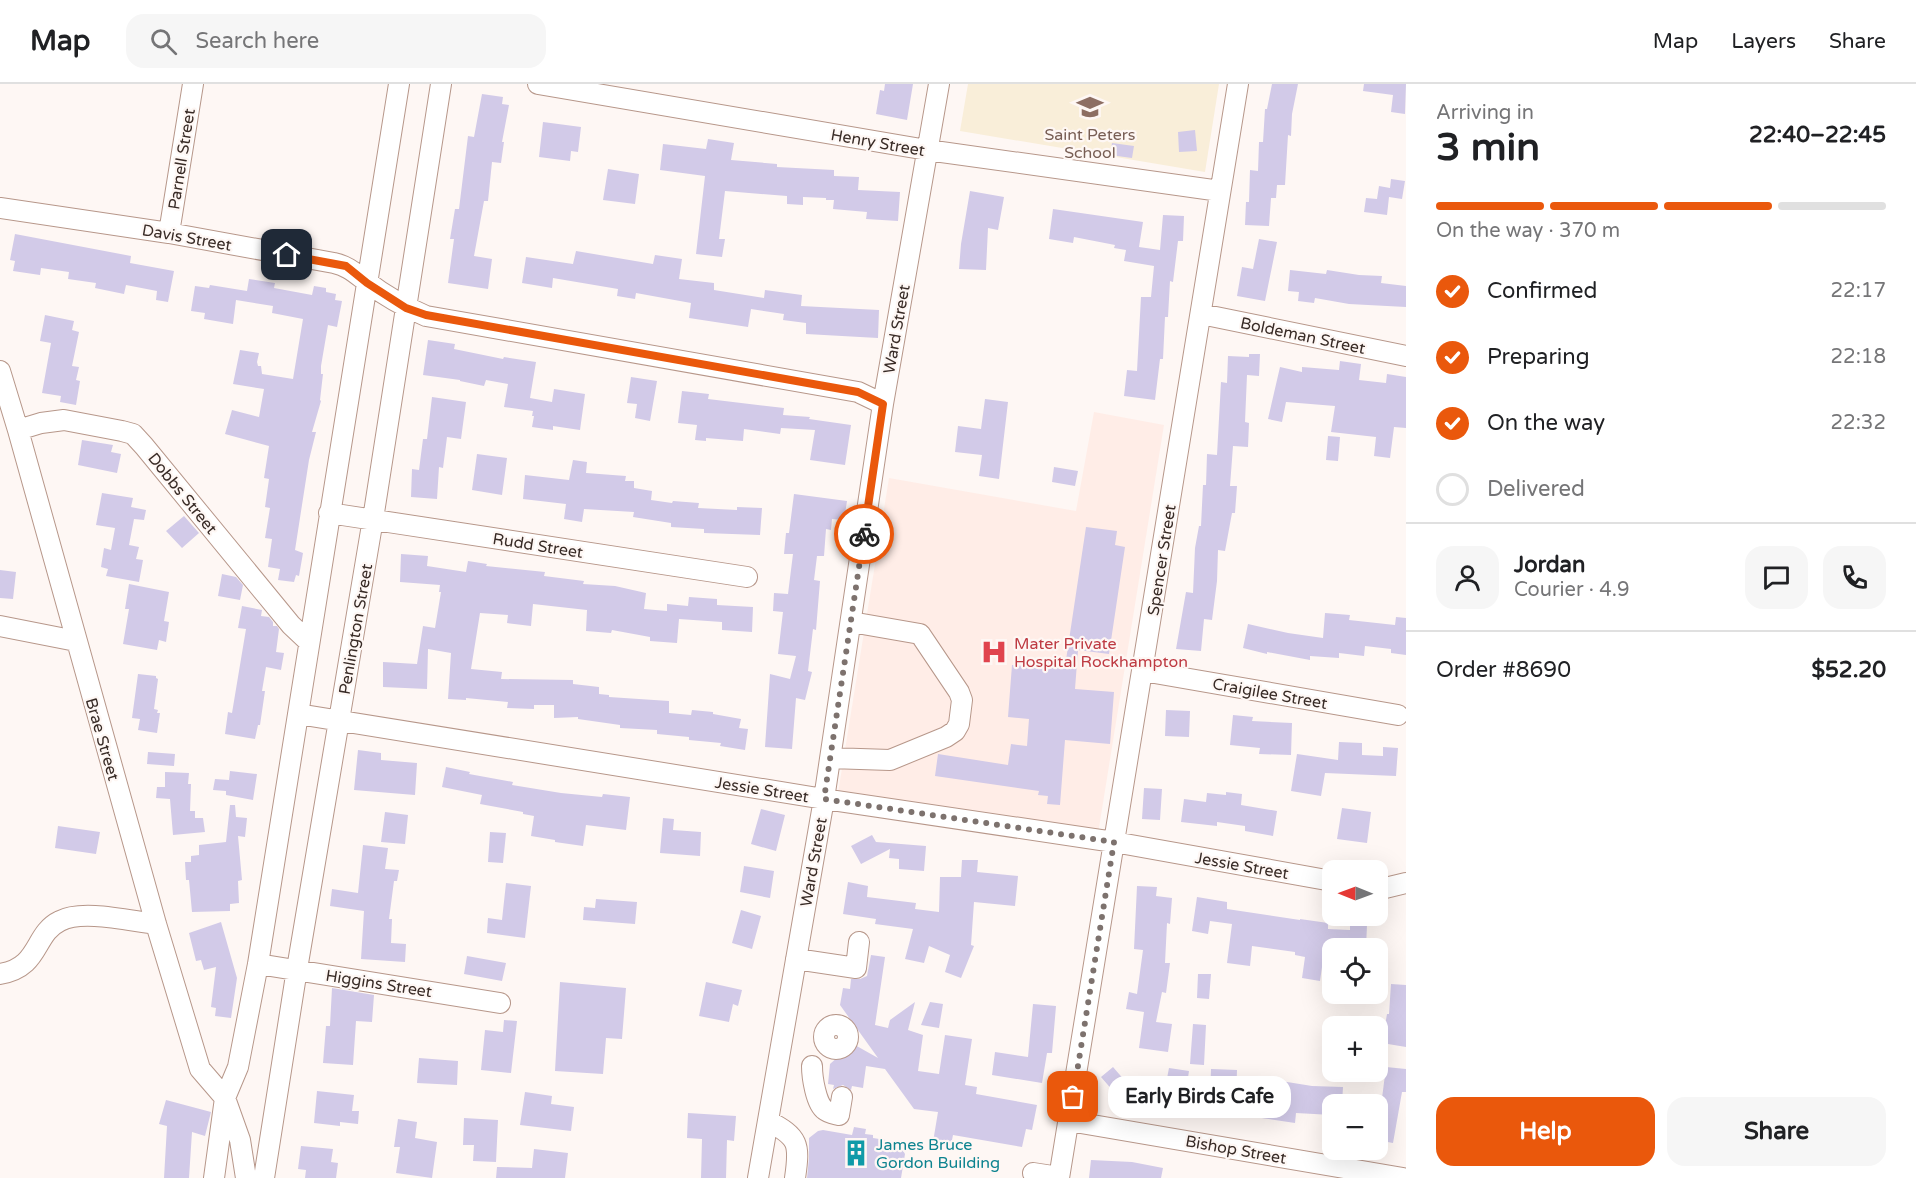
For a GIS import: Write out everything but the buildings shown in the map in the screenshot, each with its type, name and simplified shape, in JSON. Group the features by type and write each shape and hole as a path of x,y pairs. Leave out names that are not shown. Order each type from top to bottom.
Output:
{"street":[{"name":"Parnell Street","path":"169,233 193,84"},
{"path":"214,1178 225,1098 238,1067 258,964 399,84"},
{"name":"Penlington Street","path":"258,1176 297,969 374,519 441,84"},
{"name":"Henry Street","path":"538,84 927,150 1220,191"},
{"name":"Ward Street","path":"758,1178 824,799 883,404 939,84"},
{"name":"Spencer Street","path":"1059,1178 1238,84"},
{"name":"Davis Street","path":"0,208 169,233 334,263 346,266 367,283 406,308 426,315 858,392 883,404"},
{"name":"Boldeman Street","path":"1201,314 1406,356"},
{"name":"Brae Street","path":"0,371 156,924 200,1069 225,1098"},
{"name":"Dobbs Street","path":"18,429 64,420 133,434 291,625 309,642"},
{"name":"Rudd Street","path":"329,513 747,577"},
{"path":"830,758 890,760 946,737 955,731 961,716 962,700 959,692 920,634 850,622"},
{"path":"0,626 76,641"},
{"name":"Craigilee Street","path":"1143,671 1398,715"},
{"name":"Jessie Street","path":"298,714 824,799 1114,842 1322,878"},
{"path":"1388,887 1406,883"},
{"path":"0,974 17,969 24,964 30,959 49,930 55,924 68,918 83,915 156,924"},
{"path":"796,959 856,968 859,942"},
{"name":"Higgins Street","path":"258,964 500,1003"},
{"path":"812,1066 830,1048"},
{"path":"779,1060 812,1066"},
{"path":"812,1066 814,1082 822,1107 826,1112 839,1115 842,1098"},
{"name":"Penlington Street","path":"225,1098 240,1140 258,1161 258,1176"},
{"name":"Bishop Street","path":"1069,1120 1403,1178"},
{"path":"768,1121 788,1132 794,1142 797,1151 795,1178"},
{"path":"1033,1173 1059,1178"}],"shaded area":[{"name":"Saint Peters School","path":"968,84 1219,84 1205,172 960,131"},
{"name":"Mater Private Hospital Rockhampton","path":"1094,412 1164,425 1097,840 838,793 889,478 1076,511"}],"way so far":[{"path":"864,534 824,799 1114,842 1073,1097"}],"place":[{"name":"Saint Peters School","path":"1090,107"},
{"name":"Mater Private Hospital Rockhampton","path":"994,652"},
{"name":"Early Birds Cafe","path":"1073,1097"},
{"name":"James Bruce Gordon Building","path":"856,1153"}],"route":[{"path":"287,255 346,266 367,283 406,308 426,315 858,392 883,404 864,534"}]}
